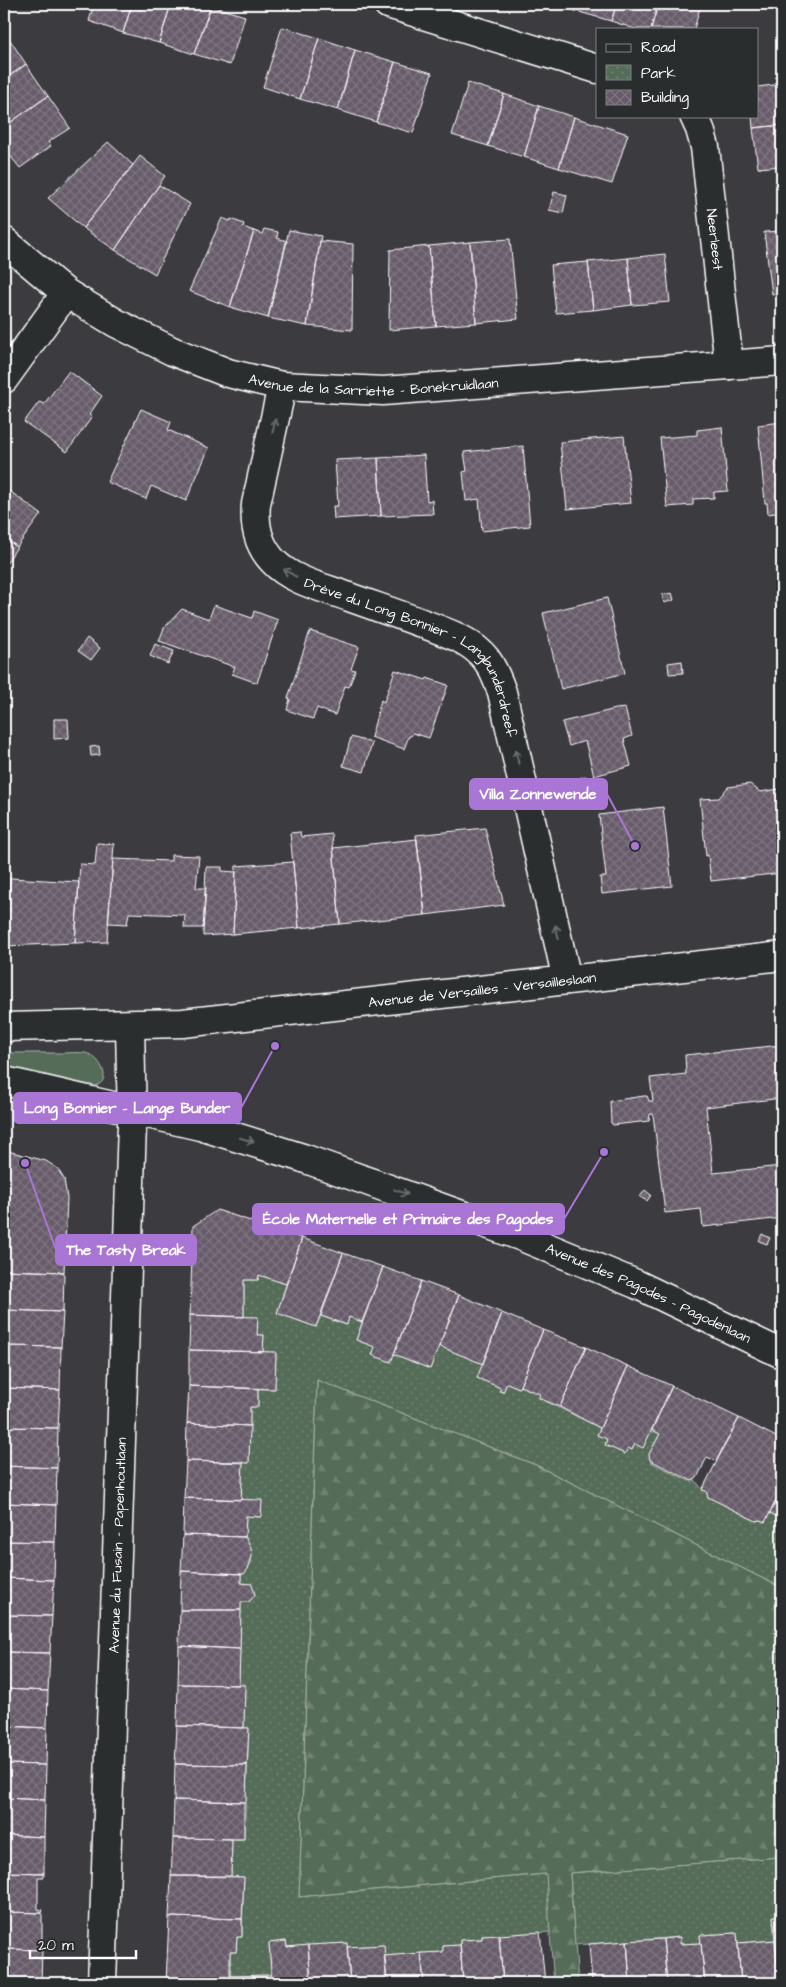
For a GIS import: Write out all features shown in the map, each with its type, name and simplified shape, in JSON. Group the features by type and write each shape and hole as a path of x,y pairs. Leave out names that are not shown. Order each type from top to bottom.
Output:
{"street":[{"path":"388,4 596,69"},
{"name":"Neerleest","path":"695,118 705,147 729,365"},
{"name":"Avenue de la Sarriette - Bonekruidlaan","path":"4,240 66,292 116,323 172,352 228,373 282,386 383,391 782,360"},
{"path":"4,379 66,292"},
{"name":"Drève du Long Bonnier - Langbunderdreef","path":"282,386 256,504 254,521 262,544 274,562 303,580 442,630 468,642 488,659 502,692 567,980"},
{"name":"Avenue de Versailles - Versailleslaan","path":"130,1025 183,1023 782,956"},
{"path":"4,1027 130,1025"},
{"name":"Avenue du Fusain - Papenhoutlaan","path":"102,1983 132,1109 130,1025"},
{"path":"4,1081 132,1109"},
{"name":"Avenue des Pagodes - Pagodenlaan","path":"132,1109 200,1126 303,1158 520,1236 636,1284 782,1354"}],"green space":[{"path":"4,1053 85,1053 95,1058 99,1063 104,1074 103,1079 101,1083 95,1086 4,1065"},
{"path":"259,1275 286,1284 277,1313 316,1327 321,1316 346,1325 349,1317 362,1322 356,1340 375,1347 373,1355 391,1362 394,1354 430,1369 439,1346 483,1364 477,1378 501,1388 500,1391 503,1392 507,1383 519,1388 520,1386 540,1394 539,1398 600,1428 597,1435 607,1439 605,1445 625,1454 628,1448 632,1450 635,1444 643,1447 652,1430 660,1434 649,1454 651,1462 689,1481 695,1480 706,1491 708,1497 756,1521 765,1522 770,1513 782,1519 782,1588 536,1465 317,1380 299,1897 546,1874 550,1932 482,1936 482,1939 460,1940 460,1945 443,1946 443,1952 384,1956 383,1945 347,1947 346,1943 287,1947 286,1941 269,1943 271,1975 230,1976 230,1952 236,1952 237,1937 242,1937 244,1877 231,1876 232,1840 244,1839 249,1729 244,1728 245,1685 239,1685 241,1602 249,1601 255,1595 252,1584 241,1583 241,1574 244,1574 251,1563 252,1556 249,1542 245,1537 246,1516 261,1517 241,1500 243,1462 249,1463 250,1407 258,1407 258,1389 275,1389 276,1353 263,1352 264,1335 257,1335 244,1317 244,1280 258,1280"},
{"path":"317,1380 536,1465 782,1588 782,1857 570,1873 578,1983 554,1983 545,1874 299,1897"},
{"path":"782,1857 782,1916 773,1916 775,1940 738,1943 736,1933 700,1935 701,1943 680,1944 679,1937 575,1945 570,1873"}],"building":[{"path":"94,4 132,4 123,33 89,21"},
{"path":"132,4 171,4 159,43 123,33"},
{"path":"171,4 204,4 211,6 194,54 159,43"},
{"path":"574,4 617,4 611,21 572,10"},
{"path":"617,4 658,4 651,28 632,28 611,21"},
{"path":"658,4 701,4 694,28 651,28"},
{"path":"211,6 245,16 230,65 194,54"},
{"path":"282,27 319,38 300,99 263,87"},
{"path":"4,31 26,64 4,80"},
{"path":"319,38 355,50 338,110 300,99"},
{"path":"355,50 395,62 376,122 338,110"},
{"path":"395,62 432,73 413,133 376,122"},
{"path":"26,64 48,96 4,127 4,80"},
{"path":"468,83 504,94 488,146 452,135"},
{"path":"782,84 782,125 753,128 752,118 758,118 758,87"},
{"path":"504,94 539,106 524,157 488,146"},
{"path":"48,96 70,128 48,142 51,146 20,168 4,148 4,127"},
{"path":"539,106 574,117 559,168 524,157"},
{"path":"574,117 628,134 612,184 559,168"},
{"path":"782,125 782,166 758,168 753,128"},
{"path":"108,142 133,165 83,228 48,198"},
{"path":"140,156 165,176 115,250 83,228"},
{"path":"159,185 190,204 155,274 115,250"},
{"path":"554,192 567,195 563,213 549,210"},
{"path":"222,218 244,224 243,227 254,231 230,307 189,291"},
{"path":"264,229 278,232 277,238 287,241 268,318 230,307 254,231 262,234"},
{"path":"289,230 321,236 307,326 268,318"},
{"path":"782,231 782,293 772,294 764,232"},
{"path":"510,239 518,319 476,323 470,242"},
{"path":"320,241 353,244 352,330 307,326"},
{"path":"470,242 476,323 436,326 429,246"},
{"path":"429,246 436,326 389,330 390,250"},
{"path":"665,254 670,302 632,305 628,258"},
{"path":"628,258 632,305 593,310 588,262"},
{"path":"588,262 593,310 556,313 551,265"},
{"path":"69,371 102,396 89,415 92,417 67,452 24,422 39,402 44,404"},
{"path":"141,409 171,422 168,430 209,448 186,501 151,486 146,499 107,482"},
{"path":"782,422 782,512 768,514 767,503 765,503 758,425"},
{"path":"722,427 728,491 714,492 714,498 693,499 693,505 667,507 660,438 697,435 697,430"},
{"path":"624,436 631,503 567,509 560,442"},
{"path":"523,446 530,526 482,531 479,499 466,501 463,472 467,471 464,452"},
{"path":"424,455 427,501 432,500 433,514 381,516 378,458"},
{"path":"378,458 381,516 334,519 333,506 338,506 335,460"},
{"path":"4,487 41,514 17,547 4,537"},
{"path":"4,537 17,547 4,567"},
{"path":"672,593 674,600 664,603 662,595"},
{"path":"607,598 625,673 561,689 543,613"},
{"path":"214,605 252,618 254,611 278,620 257,683 232,674 235,667 159,641 164,628 182,609 209,619"},
{"path":"310,631 359,647 351,669 355,670 349,687 345,686 335,715 317,708 313,719 287,710 290,699 288,698"},
{"path":"87,638 100,648 91,660 78,651"},
{"path":"155,644 174,651 168,664 150,656"},
{"path":"682,661 683,673 669,674 668,663"},
{"path":"395,670 448,685 429,738 413,733 409,736 404,749 371,737 381,700 384,702"},
{"path":"625,708 632,736 624,739 631,766 594,776 585,741 569,746 562,722"},
{"path":"54,719 68,719 69,738 54,739"},
{"path":"351,737 372,743 364,772 343,766"},
{"path":"99,746 100,755 91,756 90,747"},
{"path":"586,776 590,788 571,793 568,782"},
{"path":"750,784 760,792 779,789 782,822 782,873 711,881 708,855 706,856 700,799 719,798 728,787"},
{"path":"779,789 782,789 782,822"},
{"path":"663,807 672,886 602,894 600,877 606,877 599,815"},
{"path":"485,828 504,905 425,915 416,835"},
{"path":"300,832 301,837 332,834 340,924 299,928 290,833"},
{"path":"417,839 425,915 340,924 333,848"},
{"path":"97,843 114,844 107,942 75,943 80,864 95,865"},
{"path":"171,855 199,856 196,888 206,888 203,928 184,928 185,915 129,913 127,924 108,923 113,859 171,861"},
{"path":"293,862 299,928 233,934 236,866"},
{"path":"206,867 222,867 222,871 236,872 233,934 203,936"},
{"path":"4,878 6,878 6,888 9,888 6,946 4,945"},
{"path":"10,878 79,882 75,943 6,946"},
{"path":"782,1045 782,1098 706,1107 713,1173 782,1166 782,1218 703,1227 701,1209 665,1213 653,1114 650,1114 649,1121 613,1125 611,1123 610,1101 647,1096 649,1101 653,1101 650,1078 686,1074 685,1055"},
{"path":"4,1150 46,1161 57,1168 64,1179 67,1198 64,1272 4,1270"},
{"path":"645,1190 651,1195 647,1201 640,1197"},
{"path":"217,1210 302,1238 286,1284 259,1275 258,1280 244,1280 244,1317 190,1315 193,1226"},
{"path":"762,1234 770,1238 767,1244 759,1241"},
{"path":"302,1238 343,1253 316,1327 277,1313"},
{"path":"343,1253 383,1267 362,1322 349,1317 347,1325 321,1316"},
{"path":"383,1267 421,1281 391,1362 372,1355 375,1347 356,1340"},
{"path":"4,1270 64,1272 63,1312 4,1310"},
{"path":"421,1281 459,1295 430,1369 394,1354"},
{"path":"459,1295 502,1313 483,1364 439,1346"},
{"path":"4,1310 63,1312 61,1347 4,1346"},
{"path":"502,1313 543,1330 519,1388 507,1383 503,1392 499,1391 501,1388 477,1378"},
{"path":"190,1315 258,1317 257,1335 264,1335 263,1352 189,1350"},
{"path":"543,1330 586,1347 560,1407 539,1398 540,1394 520,1386"},
{"path":"4,1346 61,1347 60,1390 4,1388"},
{"path":"586,1347 628,1366 600,1428 560,1407"},
{"path":"189,1350 276,1352 275,1389 189,1386"},
{"path":"628,1366 672,1386 643,1448 635,1444 632,1450 628,1448 625,1454 605,1445 607,1439 597,1435"},
{"path":"189,1386 258,1389 258,1407 250,1407 250,1426 187,1423"},
{"path":"672,1386 739,1418 716,1461 707,1457 697,1478 692,1481 650,1460 649,1454 660,1434 652,1430"},
{"path":"4,1388 60,1390 58,1428 4,1427"},
{"path":"739,1418 782,1440 782,1489 765,1522 756,1521 708,1497 706,1491 702,1490"},
{"path":"187,1423 250,1426 249,1463 186,1461"},
{"path":"4,1427 58,1428 57,1468 4,1466"},
{"path":"186,1461 243,1462 241,1500 184,1498"},
{"path":"4,1466 57,1468 56,1505 4,1503"},
{"path":"782,1489 782,1519 770,1513"},
{"path":"184,1498 262,1500 261,1517 246,1516 245,1537 183,1535"},
{"path":"4,1503 56,1505 55,1542 4,1541"},
{"path":"183,1535 245,1537 251,1548 252,1556 248,1569 244,1574 181,1571"},
{"path":"4,1541 55,1542 54,1580 4,1578"},
{"path":"181,1571 241,1574 241,1583 252,1584 255,1595 249,1602 241,1602 241,1610 180,1610"},
{"path":"4,1578 54,1580 52,1616 4,1615"},
{"path":"180,1610 241,1610 240,1649 179,1646"},
{"path":"4,1615 52,1616 50,1653 4,1652"},
{"path":"179,1646 240,1649 239,1685 178,1684"},
{"path":"4,1652 50,1653 48,1691 4,1689"},
{"path":"178,1684 245,1685 244,1728 177,1726"},
{"path":"4,1689 48,1691 47,1728 4,1726"},
{"path":"4,1726 47,1728 46,1765 4,1764"},
{"path":"177,1726 249,1728 247,1765 175,1764"},
{"path":"4,1764 46,1765 45,1800 4,1798"},
{"path":"175,1764 247,1765 246,1802 174,1800"},
{"path":"4,1798 45,1800 44,1837 4,1835"},
{"path":"174,1800 244,1802 244,1839 173,1838"},
{"path":"4,1835 44,1837 44,1873 4,1872"},
{"path":"173,1838 232,1839 231,1876 171,1876"},
{"path":"4,1872 44,1873 44,1877 38,1877 38,1909 43,1910 42,1913 4,1912"},
{"path":"171,1876 244,1877 242,1919 169,1917"},
{"path":"4,1912 42,1913 42,1950 4,1949"},
{"path":"773,1916 782,1916 782,1983 779,1983"},
{"path":"169,1917 242,1919 242,1937 237,1937 236,1952 230,1952 230,1976 271,1975 272,1983 166,1983"},
{"path":"540,1932 545,1983 503,1983 499,1935"},
{"path":"737,1933 741,1983 705,1983 700,1935"},
{"path":"499,1935 503,1983 463,1983 460,1940 482,1939 482,1936"},
{"path":"680,1937 680,1944 701,1943 705,1983 667,1983 663,1939"},
{"path":"663,1939 667,1983 630,1983 627,1941"},
{"path":"775,1940 779,1983 741,1983 738,1943"},
{"path":"286,1941 287,1947 308,1945 311,1983 272,1983 269,1943"},
{"path":"627,1941 630,1983 592,1983 589,1944"},
{"path":"347,1943 350,1983 311,1983 308,1945"},
{"path":"384,1945 387,1983 350,1983 347,1947"},
{"path":"460,1945 463,1983 424,1983 421,1953 443,1952 443,1946"},
{"path":"4,1949 42,1950 41,1983 4,1983"},
{"path":"421,1953 424,1983 387,1983 384,1956"}],"place":[{"name":"Villa Zonnewende","path":"635,846"},
{"name":"Long Bonnier - Lange Bunder","path":"275,1046"},
{"name":"École Maternelle et Primaire des Pagodes","path":"604,1152"},
{"name":"The Tasty Break","path":"25,1163"}]}
